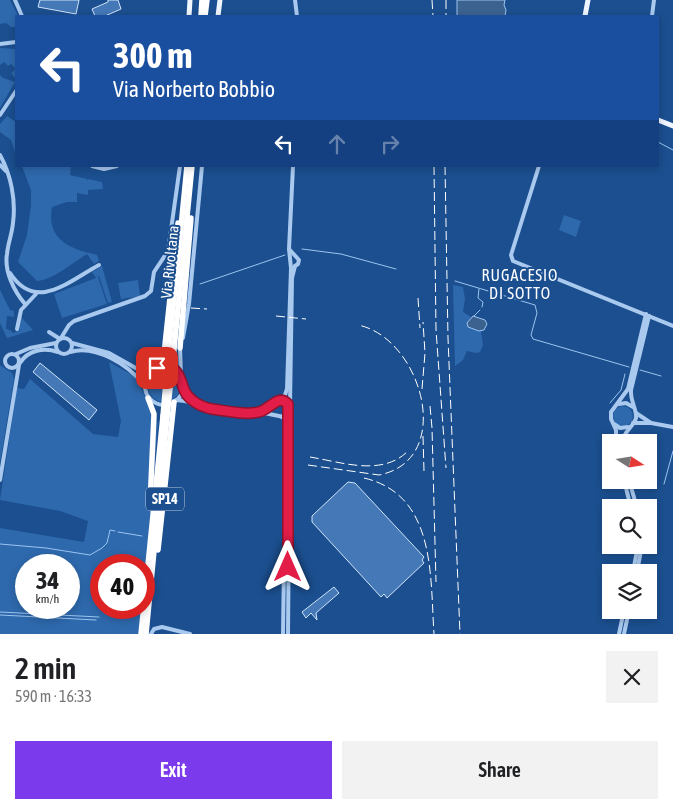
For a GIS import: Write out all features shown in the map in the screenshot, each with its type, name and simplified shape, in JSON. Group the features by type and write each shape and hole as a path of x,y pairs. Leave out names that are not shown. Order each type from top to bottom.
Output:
{"highway":[{"path":"200,15 204,1"},
{"path":"204,1 206,15"},
{"name":"Via Rivoltana","path":"171,360 187,167"},
{"name":"Via Rivoltana","path":"171,360 193,167"},
{"name":"SP14","path":"157,368 164,354 174,256 182,195 186,180"},
{"name":"SP14","path":"180,348 192,207 190,190"},
{"name":"SP14","path":"150,554 171,360"},
{"name":"SP14","path":"147,554 154,414 148,398"},
{"name":"SP14","path":"155,575 175,401"},
{"name":"SP14","path":"154,554 165,416"},
{"name":"SP14","path":"141,634 143,619"},
{"name":"SP14","path":"146,634 148,619"}],"main road":[{"path":"189,15 190,0"},
{"path":"218,15 220,0"},
{"path":"585,15 588,0"},
{"path":"659,120 673,126"}],"street":[{"path":"15,0 22,15"},
{"path":"295,0 297,15"},
{"path":"652,15 654,0"},
{"path":"1,44 15,44"},
{"path":"0,115 15,93"},
{"path":"10,102 15,104"},
{"path":"0,155 8,173 14,199 12,232 6,256 6,267 16,290 25,304"},
{"path":"0,165 8,173"},
{"path":"96,167 104,169 113,167"},
{"path":"58,352 56,347 59,341 69,325 74,321 145,296 151,291 154,272 168,252 180,167"},
{"path":"180,348 190,304 202,167"},
{"path":"288,634 289,378 293,265 289,249 293,167"},
{"path":"540,167 511,254 513,261 673,326"},
{"path":"292,257 299,261 293,265"},
{"path":"6,267 21,286 36,294 47,293 99,264"},
{"path":"17,329 19,316 25,304 36,294"},
{"path":"615,434 611,413 628,390 648,315"},
{"path":"633,408 631,390 648,315"},
{"path":"0,358 68,338 72,342 109,353 141,371 150,372"},
{"path":"70,352 72,342"},
{"name":"SP14","path":"180,348 180,377"},
{"path":"8,367 15,368 26,355 32,352 49,350 65,354 82,350 101,354 126,368 144,385 148,398 161,405 175,401 219,410 259,412 276,415 285,419 283,634"},
{"path":"0,480 20,358 15,354"},
{"path":"6,357 5,361 8,367"},
{"path":"0,362 16,375 16,384"},
{"path":"144,385 150,372 157,368 170,367 180,377 183,387 192,400 200,406"},
{"path":"259,412 274,405 286,394 289,378"},
{"path":"175,401 183,387"},
{"path":"280,400 286,402 290,409"},
{"path":"617,404 626,403 636,413 652,423"},
{"path":"274,405 273,411 276,415"},
{"path":"282,417 287,415 290,409"},
{"path":"625,434 632,425 636,413"},
{"path":"614,424 622,428 652,423 673,427"},
{"path":"621,634 625,619"},
{"path":"151,634 156,628 162,627 190,634"}],"shaded area":[{"path":"0,0 10,0 18,15 15,15 15,27 11,27 6,23 0,24"},
{"path":"457,0 505,0 505,15 457,15"},
{"path":"0,48 15,49 15,68 11,64 8,66 4,62 0,65"},
{"path":"15,70 15,78 11,73"},
{"path":"0,75 15,82 0,108"},
{"path":"7,116 15,121 15,152 11,140 0,132 0,124"},
{"path":"22,167 71,167 70,175 87,179 88,181 88,179 102,182 103,189 88,190 88,195 77,193 77,202 67,202 52,207 51,218 56,235 62,241 78,250 97,255 99,261 94,264 87,254 57,274 37,281 18,262 27,235 31,190"},
{"path":"564,215 581,221 576,237 559,230"},
{"path":"102,266 112,302 108,303 99,276 97,277 107,304 62,318 54,294 96,278 92,272"},
{"path":"138,280 140,296 121,299 118,283"},
{"path":"453,285 463,287 465,299 463,312 471,317 467,325 481,331 483,345 480,352 467,351 463,360 455,366"},
{"path":"0,290 10,310 14,311 14,317 7,316 6,329 13,333 20,330 21,317 33,330 7,338 0,323"},
{"path":"473,316 485,320 487,324 484,330 479,331 468,327 467,323"},
{"path":"109,362 136,377 154,409 158,424 147,554 90,554 90,619 141,619 140,634 0,634 0,528 84,542 88,521 60,511 0,500 17,388 24,389 30,379 93,434 118,437 121,421"},
{"path":"0,365 12,373 14,379 0,463"},
{"path":"164,370 176,374 180,386 176,398 164,402 152,398 148,386 152,374"},
{"path":"623,406 630,409 633,416 630,423 623,426 616,423 613,416 616,409"}],"building":[{"path":"40,0 79,0 76,14 38,7"},
{"path":"108,0 118,0 121,9 107,15 95,15 92,9 108,2"},
{"path":"40,363 97,410 89,420 33,372"},
{"path":"348,482 355,483 424,557 422,560 424,563 387,598 384,594 381,597 312,522 312,516"},
{"path":"334,587 339,593 316,613 317,620 311,613 306,618 302,612"}],"waterway":[{"path":"659,143 673,150"},
{"path":"302,249 341,254 396,269"},
{"path":"200,284 285,255"},
{"path":"455,281 535,305 537,313 531,335 533,339 629,367"},
{"path":"479,289 478,298 483,302 482,307"},
{"path":"474,316 480,310"},
{"path":"640,370 661,376"},
{"path":"610,403 621,390 625,374"},
{"path":"664,484 673,451"},
{"path":"0,544 46,548 90,555 107,543 110,530 115,531"},
{"path":"118,532 142,536"},
{"path":"0,612 90,617"},
{"path":"0,615 96,620"}],"railway":[{"path":"432,0 433,15"},
{"path":"446,0 446,15"},
{"path":"434,167 436,330 446,468"},
{"path":"445,167 448,338 460,634"},
{"path":"418,298 420,328"},
{"path":"191,308 207,309"},
{"path":"276,316 306,319"},
{"path":"422,389 425,353 423,322"},
{"path":"308,465 379,475 403,465 417,447 423,424 421,399 413,374 399,352 380,335 358,325"},
{"path":"430,406 436,582"},
{"path":"423,436 424,471"},
{"path":"310,457 361,466 374,466 398,459 408,451"},
{"path":"364,478 388,487 405,501 417,519 429,563 434,634"}],"district":[{"name":"RUGACESIO DI SOTTO","path":"520,284"}],"route":[{"path":"157,368 165,366 176,371 191,399 200,406 210,409 259,412 280,400 288,403 290,410 288,567"}]}
